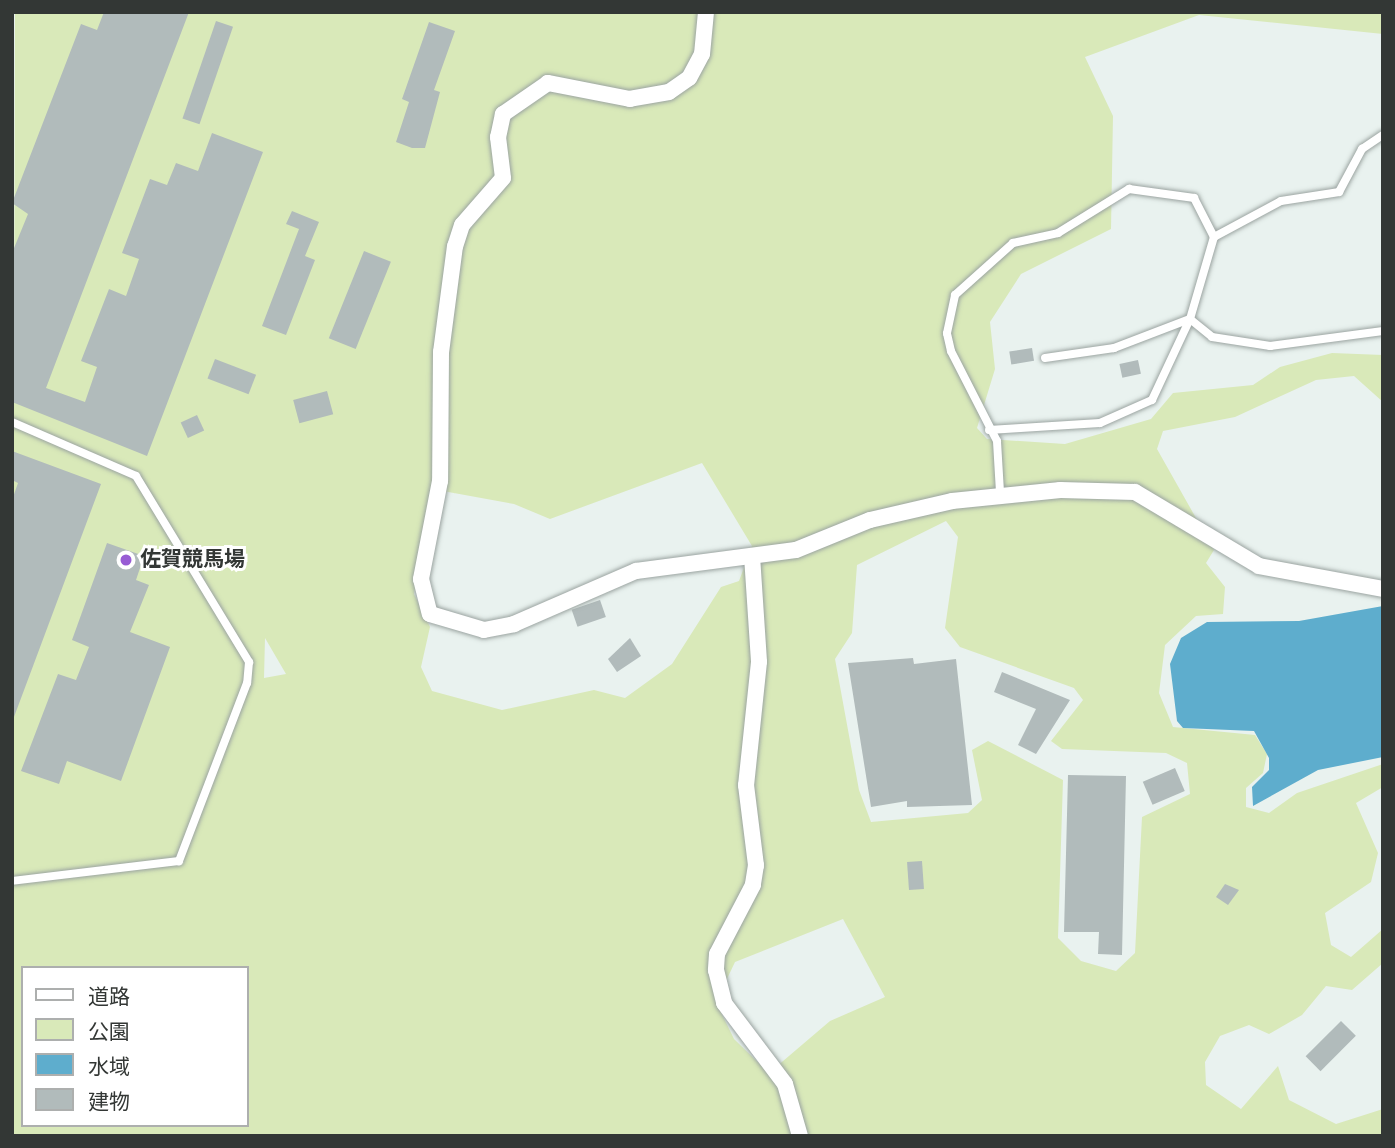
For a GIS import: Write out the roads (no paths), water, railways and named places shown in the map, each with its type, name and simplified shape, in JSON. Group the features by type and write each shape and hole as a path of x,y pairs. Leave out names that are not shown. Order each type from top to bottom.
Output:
{"street":[{"path":"706,12 702,54 689,78 669,92 630,99 548,83 503,114 498,137 503,178 462,225 455,246 441,352 440,481 421,579 430,614 484,630 514,624 636,571 752,556 1000,492 1135,492 1259,566 1383,589"},
{"path":"752,556 759,662 746,785 756,865 753,886 717,954 716,970 724,1003 786,1084 800,1136"}],"lane":[{"path":"1214,237 1281,201 1339,192 1362,149 1383,135"},
{"path":"989,430 1100,423 1152,400 1190,319 1214,237 1194,198 1129,189 1058,233 1013,243 994,255 955,295 947,333 962,382 999,452 1000,492"},
{"path":"1190,319 1212,337 1270,346 1383,331"},
{"path":"1045,358 1114,348 1190,319"},
{"path":"12,422 136,476 249,662 247,683 178,861 12,881"}],"water":[{"path":"1383,606 1383,757 1318,770 1253,806 1252,787 1269,770 1269,758 1254,731 1183,728 1177,721 1170,664 1181,638 1207,622 1299,621"}],"place":[{"name":"佐賀競馬場","path":"126,560"}]}
